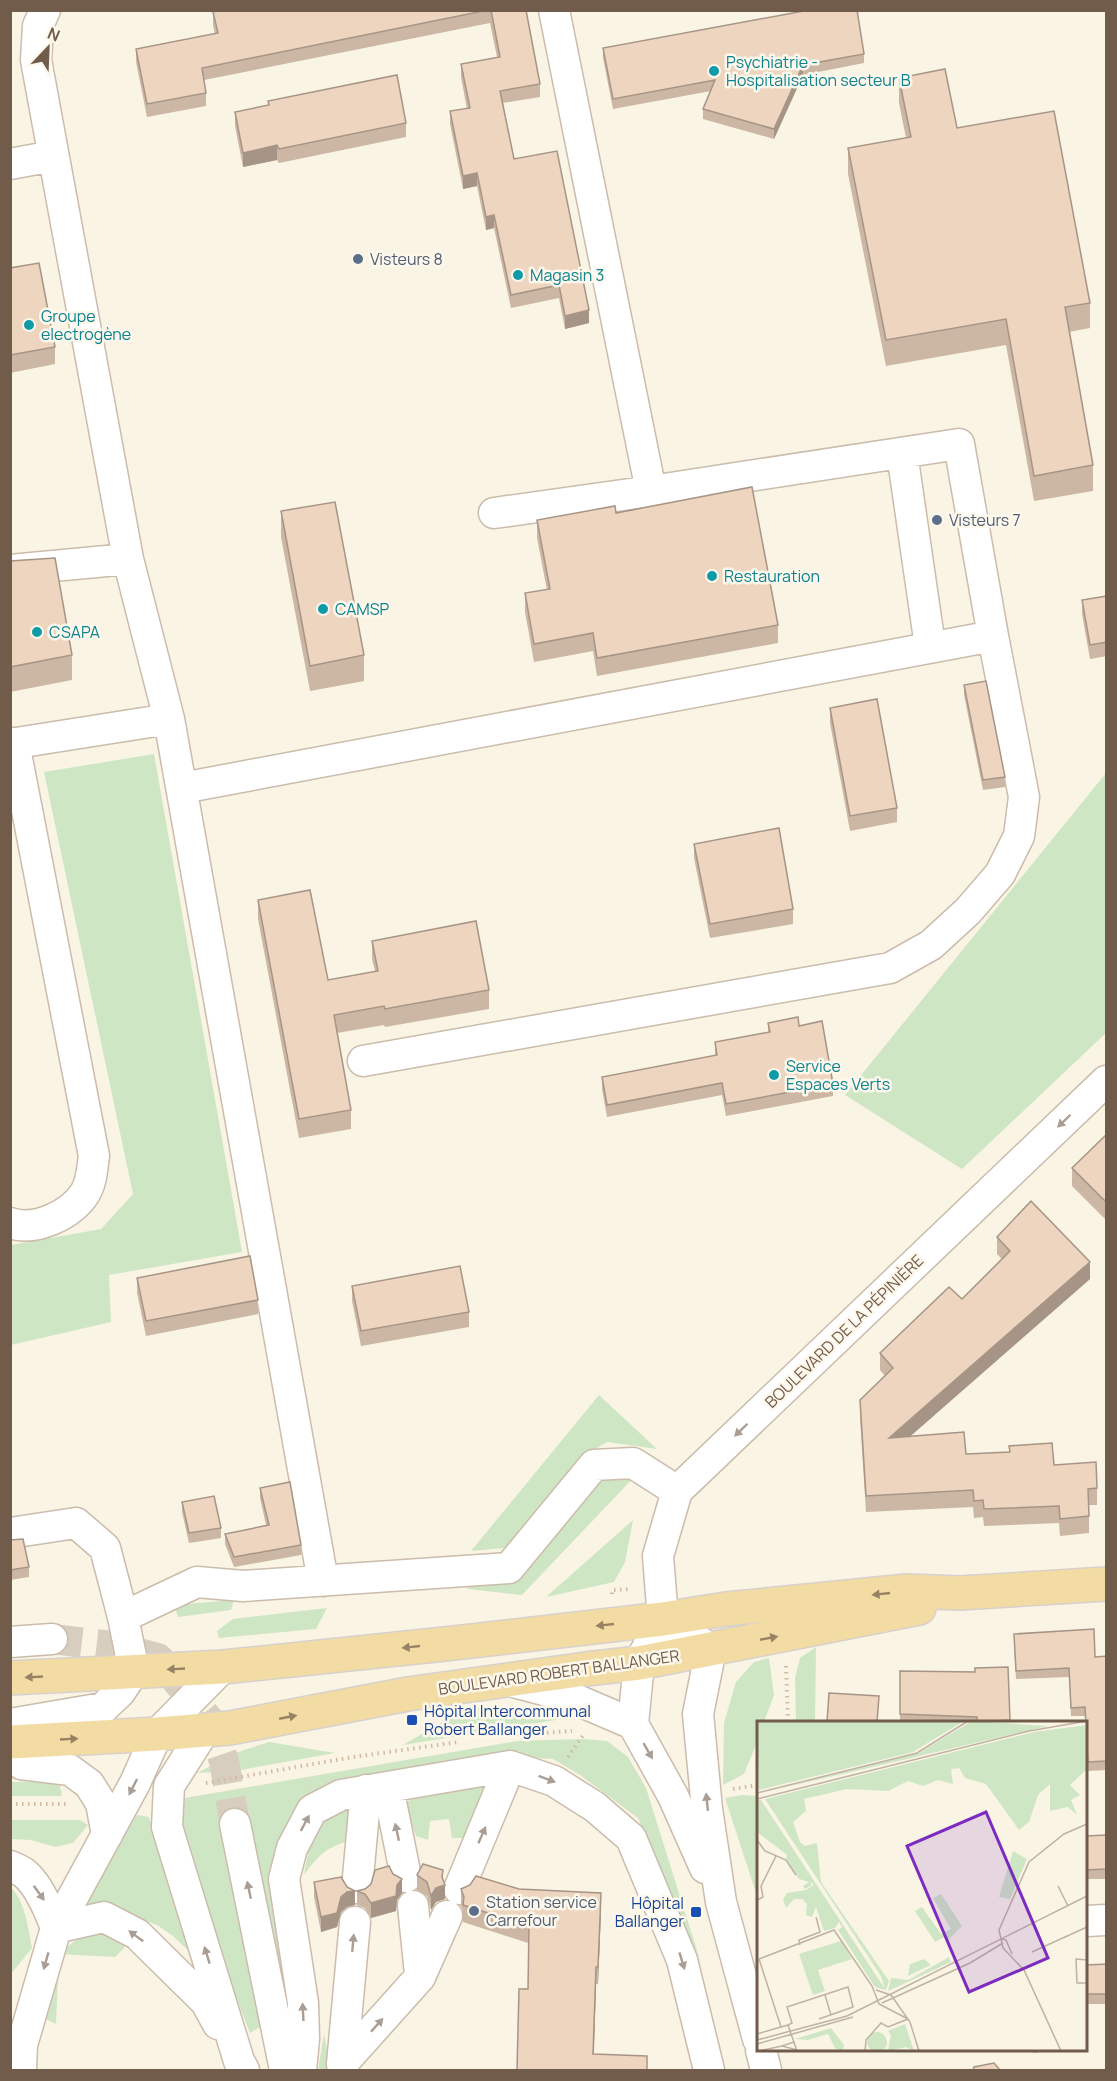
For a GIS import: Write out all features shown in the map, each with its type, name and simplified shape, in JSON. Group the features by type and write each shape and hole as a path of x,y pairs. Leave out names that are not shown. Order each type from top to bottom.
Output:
{"main road":[{"name":"BOULEVARD ROBERT BALLANGER","path":"10,1678 223,1667 663,1619 726,1609 907,1592 960,1593 1107,1584"},
{"name":"BOULEVARD ROBERT BALLANGER","path":"10,1742 230,1728 408,1694 639,1663 910,1611 960,1593"}],"street":[{"path":"45,10 38,26 36,60 128,560 169,719 323,1581"},
{"path":"554,10 651,491"},
{"path":"10,164 53,156"},
{"path":"363,1060 890,968 931,945 968,911 1000,874 1019,836 1024,797 959,444 494,513"},
{"path":"902,453 930,646"},
{"path":"10,570 128,560"},
{"path":"182,788 993,636"},
{"path":"10,1223 38,1223 61,1216 75,1205 86,1191 92,1176 94,1156 12,743 169,719"},
{"name":"BOULEVARD DE LA PÉPINIÈRE","path":"677,1491 1107,1081"},
{"path":"123,1617 197,1582 243,1586 509,1568 594,1465 633,1463 677,1491 658,1556 663,1619 639,1663 633,1724 674,1796 721,1902"},
{"path":"10,1533 76,1523 105,1548 134,1671 120,1692 103,1708 10,1724"},
{"path":"663,1619 711,1649 698,1714 707,1809 721,1902 757,2032"},
{"path":"10,1642 52,1639"},
{"path":"21,2070 22,2045 56,1928 135,1783 158,1734 223,1667"},
{"path":"507,1680 570,1697 633,1724"},
{"path":"204,1731 169,1786 167,1827 241,2066"},
{"path":"10,1755 21,1764 70,1770 89,1784 101,1803 107,1835"},
{"path":"459,1888 510,1766"},
{"path":"301,2070 304,2039 303,2003 284,1879 292,1848 312,1810 341,1795 510,1766 554,1781 595,1807 631,1838 682,1960 709,2070"},
{"path":"377,1788 406,1877"},
{"path":"357,1888 377,1788"},
{"path":"235,1824 285,2070"},
{"path":"10,1866 24,1873 41,1895 56,1928"},
{"path":"413,1906 420,1977"},
{"path":"342,2067 420,1977 447,1916"},
{"path":"56,1928 104,1917 137,1934 206,2002 241,2066"},
{"path":"1087,1921 1107,1920"},
{"path":"342,2067 355,1922"},
{"path":"761,2051 766,2070"}],"path":[{"path":"785,1635 788,1721"},
{"path":"10,1804 76,1804"}],"green space":[{"path":"154,754 242,1252 109,1275 111,1322 11,1345 11,1245 101,1229 133,1194 44,772"},
{"path":"1106,773 1106,1033 962,1169 845,1095"},
{"path":"599,1395 657,1449 607,1442 580,1458 516,1547 471,1551"},
{"path":"595,1474 637,1474 522,1595 468,1589 458,1581 526,1568 547,1546"},
{"path":"633,1520 625,1562 614,1582 546,1597"},
{"path":"234,1600 231,1610 178,1617 174,1605"},
{"path":"327,1608 316,1629 219,1638 217,1631 233,1619"},
{"path":"816,1647 815,1721 796,1721 795,1678 800,1658"},
{"path":"769,1658 774,1695 764,1721 757,1721 757,1742 744,1774 723,1785 724,1723 736,1682 754,1662"},
{"path":"468,1707 537,1710 568,1718 403,1745"},
{"path":"582,1739 607,1741 628,1757 646,1788 700,1960 638,1818 580,1775 553,1759 514,1757 335,1788 285,1838 293,2051 247,1809 218,1811 262,2026 250,2033 196,1888 182,1828 179,1799 517,1741"},
{"path":"269,1742 335,1753 235,1771 197,1773 235,1753"},
{"path":"59,1781 62,1796 11,1796 10,1782"},
{"path":"504,1783 470,1838 452,1838 449,1819 430,1821 428,1840 416,1836 404,1803 423,1795"},
{"path":"742,1795 757,1796 757,1896 725,1798"},
{"path":"357,1805 348,1815 345,1842 321,1855 304,1875 312,1840 321,1825 334,1813"},
{"path":"137,1815 149,1817 195,1957 173,1936 157,1925 117,1910 79,1911"},
{"path":"11,1820 80,1820 88,1825 73,1843 55,1847 31,1840 11,1839"},
{"path":"11,1887 23,1907 32,1948 11,1974"},
{"path":"104,1931 127,1940 124,1948 115,1957 59,1954 77,1939"},
{"path":"59,1954 56,2024 31,2012"},
{"path":"324,2034 331,2070 318,2070"}],"building":[{"path":"221,10 488,10 202,68 206,93 147,104 136,49 218,33 213,12"},
{"path":"491,10 526,10 540,84 500,91 514,159 557,151 589,310 565,316 559,285 511,295 494,215 486,217 477,173 463,176 450,111 470,108 461,64 500,57"},
{"name":"Psychiatrie - Hospitalisation secteur B","path":"809,10 857,10 864,54 803,65 774,129 703,109 715,80 613,99 603,48"},
{"path":"945,69 957,128 1054,111 1090,303 1065,307 1093,465 1034,476 1006,319 886,340 848,148 911,137 899,78"},
{"path":"397,75 406,123 279,149 277,145 243,153 235,112 269,105 268,101"},
{"name":"Groupe electrogène","path":"39,263 55,347 10,355 10,268"},
{"path":"752,487 778,625 597,658 593,633 534,644 525,593 550,589 537,520 615,506 616,513"},
{"name":"CAMSP","path":"335,502 364,655 310,666 281,511"},
{"name":"CSAPA","path":"55,558 72,655 10,667 10,561"},
{"path":"1107,596 1107,642 1090,645 1082,600"},
{"path":"986,681 1005,777 983,780 964,685"},
{"path":"877,699 897,808 850,816 830,708"},
{"path":"779,828 793,909 710,924 694,844"},
{"path":"310,890 328,980 378,971 372,941 476,921 489,990 385,1009 384,1006 334,1015 351,1110 299,1119 258,900"},
{"path":"798,1017 799,1026 822,1021 833,1084 726,1104 722,1083 607,1105 602,1077 717,1055 715,1042 770,1032 768,1023"},
{"path":"1107,1134 1107,1203 1072,1168"},
{"path":"1031,1201 1090,1262 889,1438 964,1432 966,1454 1010,1452 1009,1446 1052,1443 1054,1465 1096,1462 1097,1488 1088,1489 1089,1516 1060,1519 1059,1506 984,1509 983,1500 974,1501 973,1490 866,1496 860,1400 893,1368 880,1353 949,1287 962,1299 1010,1251 997,1237"},
{"path":"250,1256 258,1300 146,1321 137,1278"},
{"path":"460,1266 469,1312 361,1331 352,1286"},
{"path":"290,1482 301,1545 234,1557 225,1534 269,1525 260,1488"},
{"path":"214,1496 221,1528 189,1533 182,1502"},
{"path":"23,1539 29,1567 10,1570 10,1540"},
{"path":"1094,1629 1095,1657 1107,1656 1107,1761 1088,1762 1085,1707 1071,1708 1069,1668 1016,1671 1014,1634"},
{"path":"1008,1667 1010,1720 977,1721 977,1717 900,1714 900,1671 975,1672 975,1668"},
{"path":"829,1693 879,1696 877,1721 827,1721"},
{"path":"1107,1835 1107,1869 1087,1870 1087,1836"},
{"path":"423,1864 443,1870 442,1877 445,1885 436,1888 431,1896 427,1882 417,1875"},
{"path":"389,1866 393,1874 402,1879 397,1885 396,1896 371,1903 365,1894 357,1891 371,1884 375,1870"},
{"path":"476,1876 519,1889 601,1893 593,2054 647,2056 647,2070 517,2070 519,1989 528,1989 529,1926 463,1905 464,1897 461,1889 470,1885"},
{"path":"341,1877 347,1887 355,1891 347,1892 341,1897 337,1913 321,1917 314,1882"},
{"path":"1107,1964 1107,1994 1087,1994 1087,1965"},
{"path":"994,2063 1000,2070 973,2070 974,2067"}],"tunnel":[{"path":"52,1639 112,1646 158,1658 210,1721 224,1761 235,1824"}],"place":[{"name":"Psychiatrie - Hospitalisation secteur B","path":"714,71"},
{"name":"Visteurs 8","path":"358,259"},
{"name":"Magasin 3","path":"518,275"},
{"name":"Groupe electrogène","path":"29,325"},
{"name":"Visteurs 7","path":"937,520"},
{"name":"Restauration","path":"712,576"},
{"name":"CAMSP","path":"323,609"},
{"name":"CSAPA","path":"37,632"},
{"name":"Service Espaces Verts","path":"774,1075"},
{"name":"Hôpital Intercommunal Robert Ballanger","path":"412,1720"},
{"name":"Station service Carrefour","path":"474,1911"},
{"name":"Hôpital Ballanger","path":"696,1912"}]}
